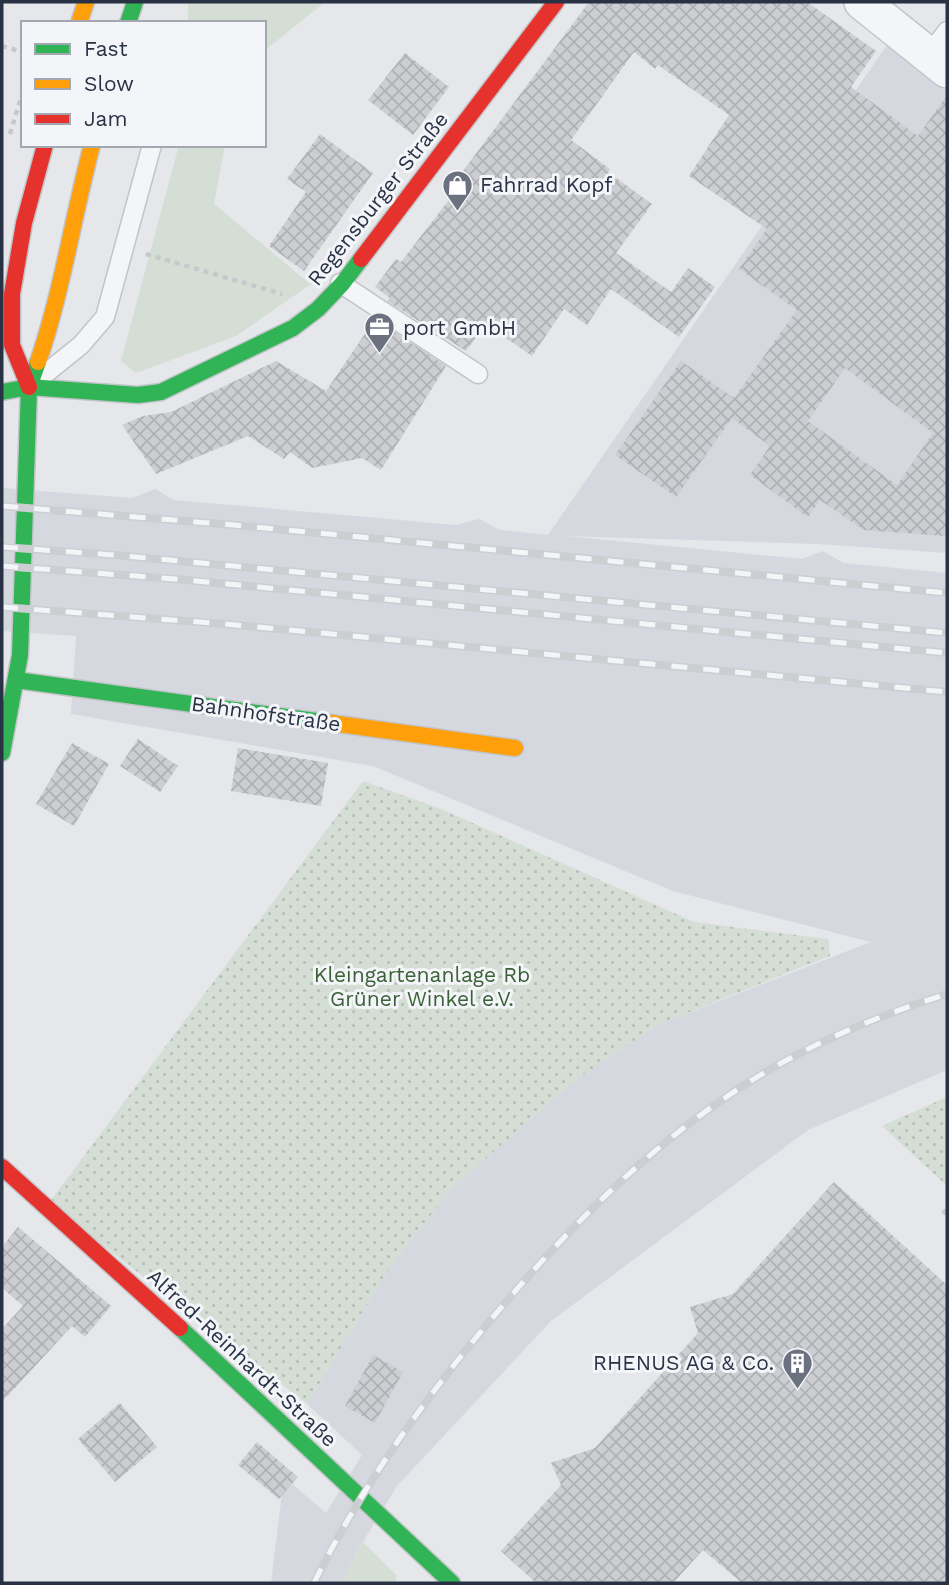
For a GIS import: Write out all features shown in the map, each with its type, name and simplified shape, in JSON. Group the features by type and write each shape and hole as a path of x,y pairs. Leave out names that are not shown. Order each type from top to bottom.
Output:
{"street":[{"path":"80,21 86,2"},
{"path":"129,21 135,2"},
{"name":"Regensburger Straße","path":"2,391 29,387 138,395 161,392 293,328 318,309 556,2"},
{"path":"862,2 941,52"},
{"path":"29,387 12,345 12,294 24,223 44,147"},
{"path":"2,752 13,663 29,387 49,329 75,209 92,147"},
{"name":"Bahnhofstraße","path":"13,663 515,748"},
{"name":"Alfred-Reinhardt-Straße","path":"2,1167 167,1316 452,1583"}],"lane":[{"path":"29,387 81,345 105,317 151,147"},
{"path":"339,282 478,374"}],"path":[{"path":"2,46 21,51"},
{"path":"158,257 282,294 309,283 339,282"}],"shaded area":[{"path":"887,45 947,92 947,553 818,544 565,536 802,559 823,551 844,563 947,573 947,1070 808,1130 551,1321 397,1486 361,1545 342,1583 271,1583 284,1477 326,1513 362,1455 307,1404 390,1267 451,1189 573,1082 657,1025 871,942 673,891 373,766 71,714 76,636 2,631 2,488 132,498 155,489 174,500 456,525 479,519 500,530 548,535"}],"green space":[{"path":"188,2 325,2 266,49 266,21 188,21"},
{"path":"178,147 225,147 214,204 309,283 314,282 236,336 136,373 121,361"},
{"name":"Kleingartenanlage Rb Grüner Winkel e.V.","path":"363,781 441,809 694,922 828,939 830,956 657,1025 573,1082 451,1189 390,1267 307,1404 49,1203"},
{"path":"947,1097 947,1186 882,1126"},
{"path":"363,1542 397,1576 395,1583 342,1583"}],"building":[{"path":"589,2 807,2 876,51 851,87 918,136 947,95 947,536 864,530 820,500 808,517 750,475 770,446 732,418 676,497 615,455 681,361 734,398 797,310 739,269 767,229 689,176 729,115 658,65 655,69 634,52 571,140 610,169 608,172 652,204 616,253 671,292 688,268 715,287 679,337 611,289 587,325 564,309 532,356 486,324 466,351 387,301 390,298 375,287 396,259 401,262 465,179 460,175","holes":["845,368 933,433 897,485 808,421"]},
{"path":"405,53 449,87 413,135 368,100"},
{"path":"320,134 373,173 304,271 269,246 306,192 287,179"},
{"path":"375,319 446,366 381,470 362,458 312,468 290,452 284,459 248,436 156,474 122,425 143,416 171,412 276,361 326,391"},
{"path":"138,739 178,766 160,792 120,766"},
{"path":"72,743 109,764 74,826 36,804"},
{"path":"238,748 328,763 321,806 231,791"},
{"name":"RHENUS AG & Co.","path":"834,1182 947,1285 947,1583 742,1583 703,1550 673,1583 536,1583 501,1551 561,1485 551,1463 595,1448 698,1333 690,1307 733,1294"},
{"path":"18,1227 111,1306 85,1337 72,1326 2,1402 2,1329 23,1306 2,1288 2,1247"},
{"path":"373,1355 403,1372 375,1423 345,1406"},
{"path":"120,1403 157,1447 115,1482 78,1439"},
{"path":"257,1442 298,1477 279,1499 238,1465"}],"railway":[{"path":"2,506 234,525 947,593"},
{"path":"2,547 115,555 947,633"},
{"path":"2,566 175,579 947,653"},
{"path":"2,607 225,624 947,692"},
{"path":"314,1583 334,1544 379,1470 455,1363 538,1265 624,1178 687,1126 754,1079 848,1030 947,994"}],"traffic: fast":[{"path":"129,21 135,2"},
{"path":"2,392 29,387 138,395 161,392 293,328 318,309 361,259"},
{"path":"2,753 20,655 29,387 38,362"},
{"path":"16,680 331,723"},
{"path":"180,1328 452,1583"}],"traffic: slow":[{"path":"80,21 86,2"},
{"path":"38,362 54,309 92,147"},
{"path":"331,723 515,748"}],"traffic: jam":[{"path":"361,259 556,2"},
{"path":"29,387 12,345 12,294 24,223 44,147"},
{"path":"2,1167 180,1328"}],"place":[{"name":"Fahrrad Kopf","path":"457,212"},
{"name":"port GmbH","path":"380,355"},
{"name":"RHENUS AG & Co.","path":"797,1390"}]}
